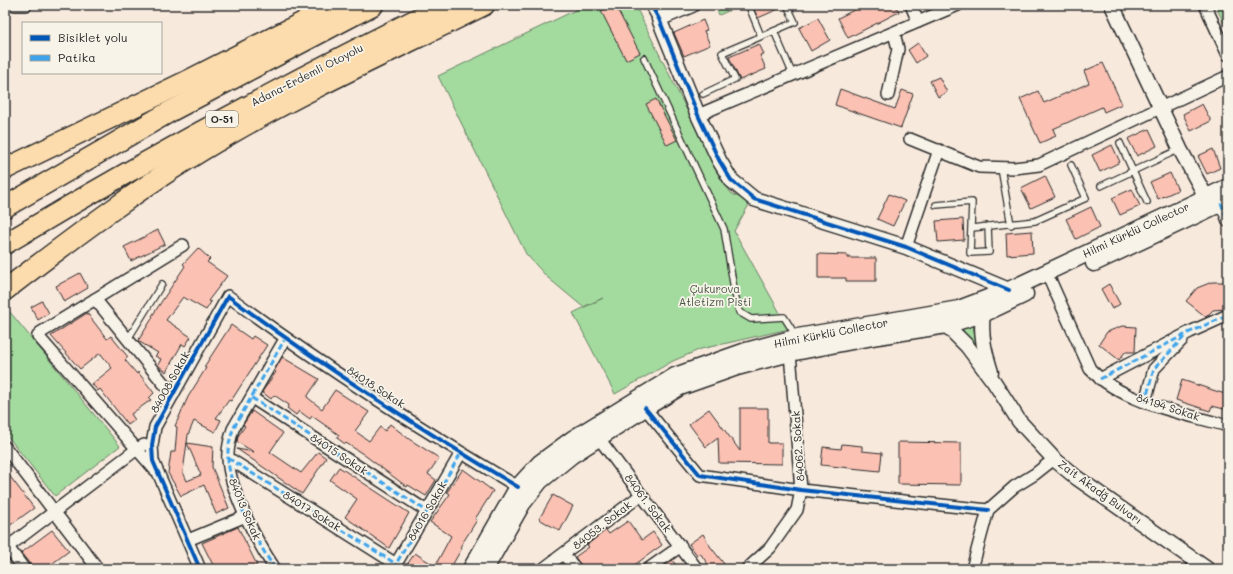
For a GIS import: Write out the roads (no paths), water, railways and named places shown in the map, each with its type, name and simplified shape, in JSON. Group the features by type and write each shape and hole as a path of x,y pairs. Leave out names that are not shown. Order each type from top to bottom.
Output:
{"highway":[{"path":"5,169 187,81 337,5"},
{"name":"O-51","path":"5,207 171,111 372,5"},
{"name":"Adana-Erdemli Otoyolu","path":"5,244 69,205 227,116 353,50 445,5"},
{"path":"5,290 148,185 228,135 312,90 484,5"}],"main road":[{"name":"Hilmi Kürklü Collector","path":"471,569 518,487 540,463 574,438 675,376 746,351 798,338 959,309 1009,290 1228,187"},
{"name":"Hilmi Kürklü Collector","path":"485,569 522,504 540,481 572,455 598,437 680,387 737,367 790,353 946,325 983,314 1224,201"}],"street":[{"path":"15,5 26,5"},
{"path":"651,5 719,160 731,180 754,199 906,247 1009,290"},
{"path":"658,19 692,5"},
{"path":"911,5 918,22"},
{"path":"698,115 958,5"},
{"path":"1112,5 1159,107 1206,197"},
{"path":"1205,5 1228,55"},
{"path":"888,94 898,49 894,33"},
{"path":"910,139 978,167 1014,168 1039,165 1159,107 1228,76"},
{"path":"906,247 939,150"},
{"path":"1224,201 1228,220"},
{"path":"158,474 137,448 38,336 40,333 183,245"},
{"name":"84194 Sokak","path":"1051,282 1090,369 1100,379 1145,402 1228,426"},
{"name":"84018 Sokak","path":"228,296 285,339 461,453 518,487"},
{"name":"84008 Sokak","path":"200,569 158,474 153,461 152,445 155,427 228,296"},
{"path":"95,299 173,394"},
{"path":"983,314 981,329 985,351 994,382"},
{"path":"1100,379 1190,332 1228,315"},
{"name":"Zait Akadğ Bulvarı","path":"946,325 967,346 994,382 1019,421 1054,459 1077,478 1207,569"},
{"path":"1145,402 1154,369 1190,332"},
{"name":"84013 Sokak","path":"275,569 246,516 230,473 228,458 229,443 233,429 285,339"},
{"name":"84062. Sokak","path":"747,569 770,548 797,510 801,490 790,353"},
{"name":"84015 Sokak","path":"252,398 427,510"},
{"path":"645,408 700,475 801,490 988,510"},
{"name":"84061. Sokak","path":"598,437 697,569"},
{"path":"24,569 6,547 55,512 137,448 145,445 152,445"},
{"path":"5,447 98,569"},
{"name":"84016 Sokak","path":"394,566 461,453"},
{"name":"84017 Sokak","path":"228,458 394,566"},
{"path":"972,569 988,510 1014,487 1035,474 1054,459"},
{"name":"84053. Sokak","path":"543,569 564,555 641,495"},
{"path":"188,540 246,516"},
{"path":"648,569 680,546"},
{"path":"564,555 576,569"}],"lane":[{"path":"703,94 735,79 722,53 795,22 788,5"},
{"path":"750,9 761,36"},
{"path":"774,31 793,75"},
{"path":"644,58 724,229 734,289 740,312 751,319 784,317 798,338"},
{"path":"1120,144 1147,202"},
{"path":"1101,186 1180,149"},
{"path":"972,228 1011,225 1035,221 1086,198 1071,165"},
{"path":"1001,168 1011,225"},
{"path":"936,205 972,202 970,253 989,252 988,226"},
{"path":"128,340 162,284"}],"park label":[{"name":"Çukurova Atletizm Pisti","path":"715,295"}]}
